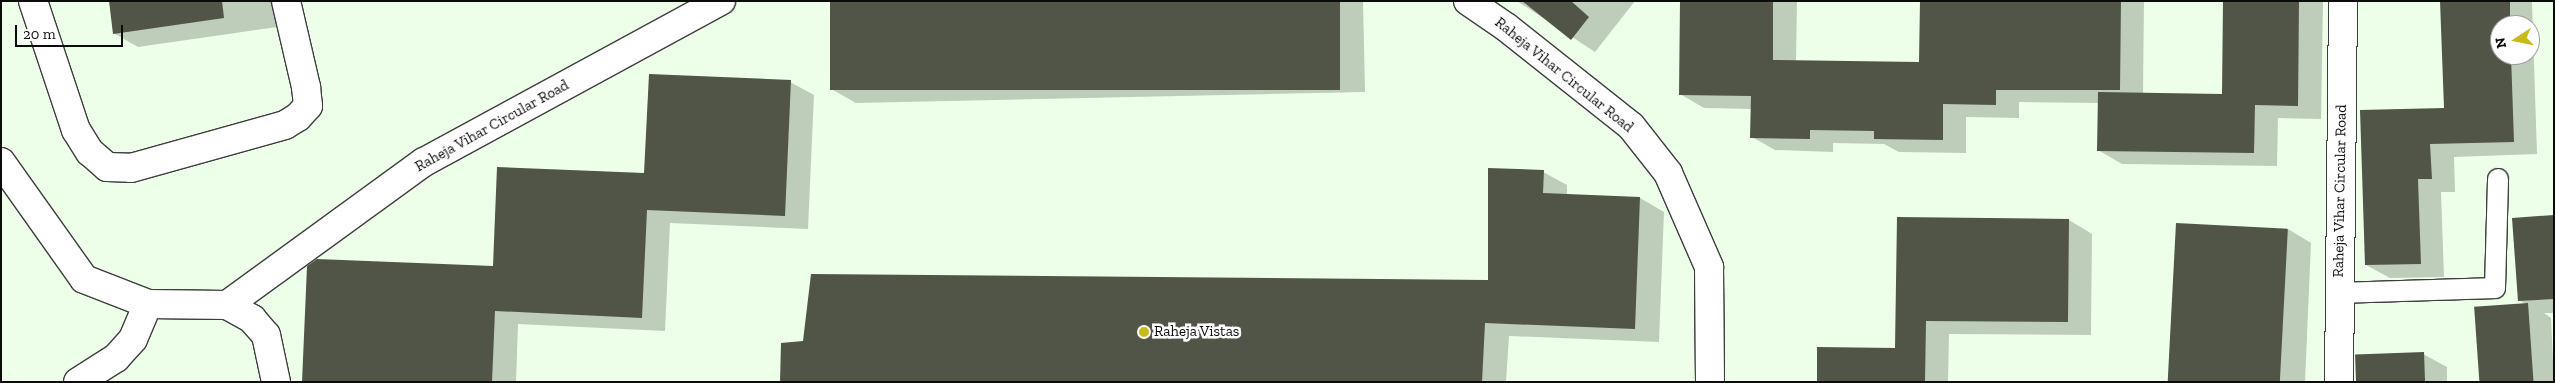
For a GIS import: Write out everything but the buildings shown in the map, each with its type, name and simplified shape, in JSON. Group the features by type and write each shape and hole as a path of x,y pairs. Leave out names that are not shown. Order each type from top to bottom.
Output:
{"street":[{"path":"33,1 76,130 90,152 106,167 131,168 285,125 298,117 308,106 306,87 286,1"},
{"name":"Raheja Vihar Circular Road","path":"226,305 424,162 721,1"},
{"name":"Raheja Vihar Circular Road","path":"1468,1 1506,27 1631,126 1668,173 1709,267 1710,382"},
{"name":"Raheja Vihar Circular Road","path":"2339,382 2343,1"},
{"path":"1,162 84,279 148,304 226,305 252,319 266,335 276,382"},
{"path":"78,382 116,358 133,339 148,304"}],"lane":[{"path":"2339,293 2495,288 2498,179"}],"place":[{"name":"Raheja Vistas","path":"1144,332"}]}
